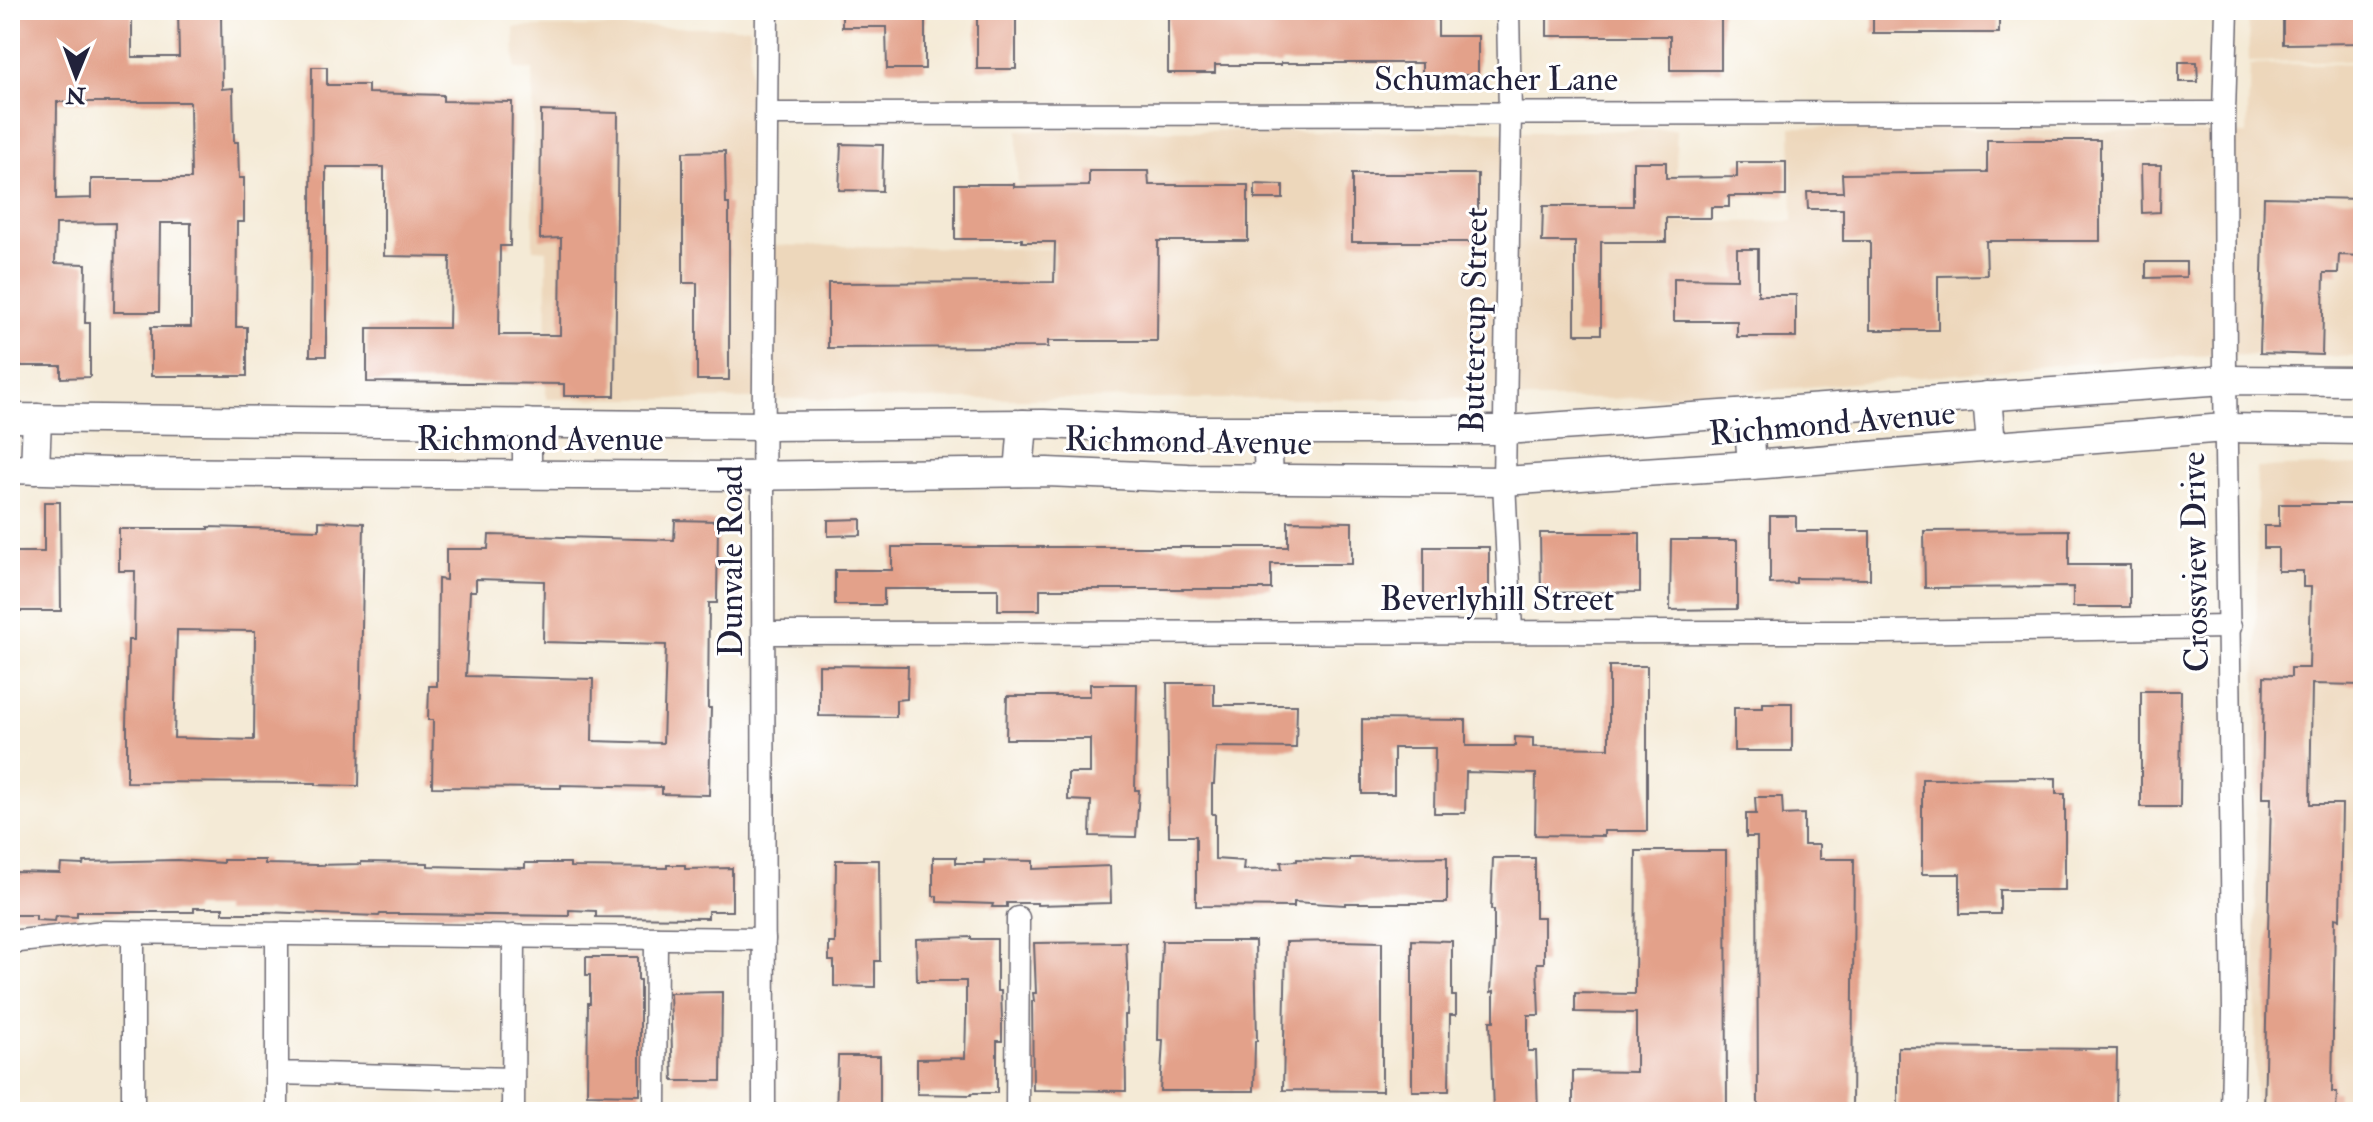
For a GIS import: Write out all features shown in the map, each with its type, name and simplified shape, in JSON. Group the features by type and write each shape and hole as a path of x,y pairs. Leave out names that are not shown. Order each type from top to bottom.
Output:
{"main road":[{"name":"Richmond Avenue","path":"23,418 765,426 1023,424 1187,430 1505,430 2225,380 2363,381"},
{"path":"1987,396 1991,445"},
{"path":"1748,413 1752,465"},
{"path":"23,418 23,470"},
{"path":"527,423 527,474"},
{"path":"1019,472 1023,424"},
{"name":"Richmond Avenue","path":"23,470 764,475 1019,472 1504,481 2225,428 2363,430"},
{"path":"1267,430 1269,479"}],"street":[{"name":"Dunvale Road","path":"764,1112 767,10"},
{"name":"Buttercup Street","path":"1508,10 1510,112 1504,481 1511,631"},
{"name":"Crossview Drive","path":"2227,10 2224,113 2225,428 2234,1012 2232,1112"},
{"name":"Schumacher Lane","path":"767,114 2224,113"},
{"name":"Beverlyhill Street","path":"764,633 1896,632 2230,627"},
{"path":"1017,1112 1018,918"},
{"path":"10,942 104,932 764,939"},
{"path":"133,933 133,1112"},
{"path":"277,934 277,1112"},
{"path":"513,1112 514,936"},
{"path":"655,1112 656,938"},
{"path":"277,1073 513,1079"}],"shaded area":[{"path":"2248,10 2363,10 2363,60 2249,62"},
{"path":"514,27 750,27 750,245 1050,249 1050,301 1052,247 1017,247 1018,130 1552,132 1676,129 1677,223 1793,221 1791,127 2247,134 2250,65 2363,63 2363,357 2217,355 2130,359 1736,393 1608,399 546,399 547,250 533,249 533,70 515,69"},
{"path":"2363,465 2363,1112 2255,1112 2257,468"}],"building":[{"path":"10,10 132,10 132,57 179,57 178,10 207,10 207,15 221,15 222,89 233,88 234,142 238,142 239,178 244,178 244,222 237,222 236,327 247,327 247,376 151,376 151,327 191,327 191,223 160,223 159,312 114,312 115,223 56,224 55,263 86,264 85,323 90,323 90,377 61,378 61,366 10,366","holes":["57,102 190,102 191,179 91,179 91,198 56,199"]},
{"path":"842,10 925,10 925,69 887,69 886,27 842,27"},
{"path":"977,10 1016,10 1016,69 977,69"},
{"path":"1168,10 1438,10 1438,36 1478,36 1478,75 1422,75 1422,63 1215,65 1215,73 1168,73"},
{"path":"1547,10 1721,10 1721,70 1670,70 1670,36 1547,36"},
{"path":"1873,10 1999,10 1999,33 1873,33"},
{"path":"2283,10 2363,10 2363,43 2283,44"},
{"path":"2179,62 2197,62 2198,82 2179,82"},
{"path":"312,67 327,67 327,85 368,85 368,93 443,95 443,101 512,102 510,246 500,246 499,335 560,335 561,238 540,239 541,111 618,113 615,396 564,396 564,384 367,382 367,328 449,328 450,257 384,256 384,167 326,167 326,356 310,356"},
{"path":"1987,140 2100,140 2100,241 1986,241 1987,275 1938,276 1938,330 1870,330 1870,241 1843,241 1843,209 1808,209 1807,192 1843,192 1842,174 1987,172"},
{"path":"841,144 883,145 882,191 839,190"},
{"path":"725,151 726,204 729,204 729,380 697,380 697,283 683,283 683,152"},
{"path":"1633,162 1666,162 1666,178 1737,177 1737,162 1786,162 1786,196 1729,196 1729,207 1711,207 1711,218 1666,218 1666,242 1601,242 1601,334 1575,334 1575,242 1542,242 1543,206 1633,206"},
{"path":"2141,165 2161,165 2160,212 2142,213"},
{"path":"1089,171 1148,171 1149,185 1248,185 1248,241 1158,241 1157,341 1048,341 1048,347 828,348 828,283 1054,282 1055,242 955,239 955,184 1089,186"},
{"path":"1352,174 1478,174 1478,242 1352,242"},
{"path":"1255,184 1283,185 1283,199 1255,199"},
{"path":"2264,197 2363,199 2363,256 2339,255 2338,273 2324,273 2322,355 2260,353"},
{"path":"1737,249 1758,249 1758,295 1796,295 1796,337 1737,337 1737,321 1674,321 1674,278 1737,279"},
{"path":"2146,262 2186,262 2186,277 2146,278"},
{"path":"44,502 60,502 61,611 10,611 10,552 44,552"},
{"path":"2279,504 2363,504 2363,685 2312,684 2310,804 2342,804 2340,919 2335,918 2332,1092 2337,1092 2336,1112 2264,1112 2271,798 2262,798 2264,676 2291,677 2291,668 2309,668 2311,587 2303,587 2303,571 2278,571 2278,548 2264,548 2264,526 2279,526"},
{"path":"1770,516 1796,516 1796,531 1870,531 1870,579 1796,578 1796,583 1770,584"},
{"path":"861,519 861,535 828,536 828,520"},
{"path":"675,520 718,521 717,603 709,603 709,795 662,794 662,787 432,787 433,720 428,720 429,686 437,686 438,579 446,580 446,549 488,549 489,535 674,540","holes":["476,579 544,581 543,642 666,645 663,743 592,741 593,679 466,676 470,591 476,591"]},
{"path":"319,521 364,523 359,786 127,782 128,640 134,640 135,571 119,571 119,529 208,527 319,530","holes":["177,630 255,631 254,740 174,738"]},
{"path":"1288,521 1352,522 1352,564 1271,564 1271,589 1040,589 1040,610 998,610 998,589 884,589 884,605 835,605 835,570 892,570 892,547 1288,547"},
{"path":"2069,530 2069,565 2130,565 2130,607 2073,607 2073,587 1925,588 1924,531"},
{"path":"1540,533 1640,533 1640,592 1541,593"},
{"path":"1671,540 1737,540 1737,609 1670,610"},
{"path":"1424,547 1489,547 1489,601 1424,600"},
{"path":"819,665 908,666 907,699 896,700 896,717 819,716"},
{"path":"1609,666 1647,666 1647,831 1604,831 1604,836 1535,835 1536,774 1466,772 1465,813 1434,813 1435,748 1394,748 1394,794 1362,794 1362,719 1466,720 1466,746 1515,746 1515,737 1533,738 1533,747 1609,748"},
{"path":"1167,683 1214,683 1214,705 1297,705 1296,748 1216,747 1212,784 1215,859 1244,861 1243,870 1282,869 1281,862 1297,859 1350,861 1350,858 1447,857 1447,903 1345,905 1294,902 1294,907 1196,906 1196,836 1169,836"},
{"path":"1090,684 1137,684 1135,790 1139,790 1136,837 1090,836 1091,801 1068,800 1068,773 1090,773 1090,739 1006,739 1007,696 1090,696"},
{"path":"2141,691 2181,691 2180,807 2141,807"},
{"path":"1763,703 1792,703 1792,751 1734,751 1734,708 1763,708"},
{"path":"2056,778 2056,794 2065,794 2065,890 2000,890 2000,914 1960,914 1960,874 1922,874 1922,779"},
{"path":"1755,797 1782,797 1783,815 1804,814 1804,845 1819,845 1819,859 1854,859 1852,1112 1758,1112 1757,837 1746,837 1746,814 1756,814"},
{"path":"1636,851 1726,851 1727,1112 1573,1110 1573,1071 1636,1072 1636,1013 1575,1012 1575,993 1635,994"},
{"path":"933,857 956,857 956,863 1033,861 1033,869 1110,866 1111,903 1007,903 1007,907 992,907 993,904 937,902 937,896 933,896"},
{"path":"1493,858 1535,858 1535,917 1544,917 1544,963 1537,963 1539,1015 1528,1015 1528,1051 1536,1051 1538,1112 1493,1112 1490,1021 1494,1021 1494,991 1491,992"},
{"path":"178,860 223,863 223,860 265,860 265,864 316,865 361,862 525,868 525,863 570,863 570,867 667,868 667,865 685,865 685,869 732,868 732,911 708,911 708,918 596,917 596,911 569,910 569,916 379,916 223,913 223,908 194,908 194,912 77,912 77,917 56,916 55,921 36,920 36,915 13,915 13,872 60,873 61,864 83,865 84,862"},
{"path":"836,860 879,860 880,961 875,961 875,987 834,986 834,961 829,961 829,943 835,943"},
{"path":"916,939 997,939 997,991 1001,991 1002,1041 997,1041 997,1093 917,1094 917,1059 965,1058 966,981 917,981"},
{"path":"1412,940 1452,941 1452,996 1456,996 1456,1015 1450,1015 1449,1091 1412,1091"},
{"path":"1162,941 1255,941 1257,1041 1254,1091 1160,1091 1163,1040 1158,1040"},
{"path":"1126,942 1126,1091 1033,1090 1034,943"},
{"path":"1286,942 1382,942 1382,1091 1283,1090"},
{"path":"586,957 638,957 640,1095 587,1094 590,975 586,975"},
{"path":"722,992 721,1081 673,1081 670,993"},
{"path":"1898,1047 2117,1049 2116,1112 1898,1112"},
{"path":"838,1056 880,1056 880,1112 836,1112"}]}
